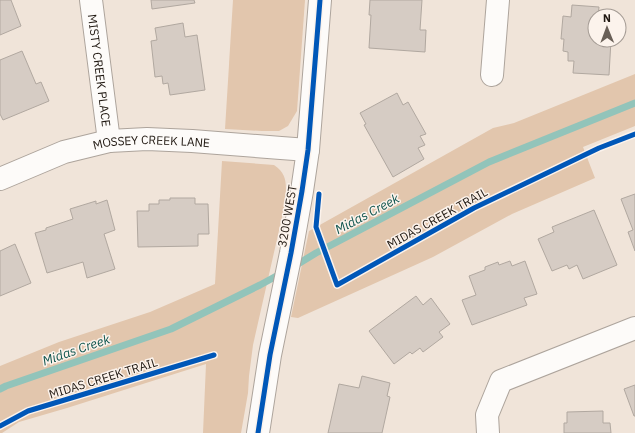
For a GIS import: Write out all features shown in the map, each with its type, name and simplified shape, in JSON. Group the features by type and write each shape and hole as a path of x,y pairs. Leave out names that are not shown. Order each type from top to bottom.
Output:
{"street":[{"name":"MISTY CREEK PLACE","path":"91,0 109,141"},
{"name":"3200 WEST","path":"258,433 270,354 291,253 308,150 320,0"},
{"path":"492,75 498,0"},
{"name":"MOSSEY CREEK LANE","path":"0,179 64,152 109,141 155,139 308,150"},
{"path":"488,433 487,414 501,381 635,328"}],"shaded area":[{"path":"233,0 305,0 297,111 288,126 279,131 225,129"},
{"path":"635,74 635,126 583,147 595,178 512,214 433,257 298,318 291,317 309,231 493,128 514,123"},
{"path":"222,161 274,165 282,173 286,182 285,204 253,345 248,393 241,433 203,433 206,364 19,422 0,433 0,366 59,342 150,312 215,284"}],"building":[{"path":"0,0 11,0 21,26 0,35"},
{"path":"151,0 194,0 195,3 152,9"},
{"path":"370,0 422,0 420,30 426,30 425,52 369,48 371,15 369,15"},
{"path":"572,5 599,7 587,8 587,48 611,48 609,75 573,73 574,61 568,61 568,52 563,51 564,39 561,39 563,16 571,17"},
{"path":"183,23 185,37 197,35 205,90 170,95 168,83 163,84 162,76 155,77 151,41 157,40 155,28"},
{"path":"22,51 36,84 41,82 49,101 3,120 0,114 0,60"},
{"path":"397,93 403,105 408,102 426,134 420,136 425,145 418,148 424,159 393,177 364,125 366,124 360,113"},
{"path":"635,194 635,251 628,232 633,230 621,199"},
{"path":"170,198 195,198 195,204 208,204 209,234 198,234 198,246 138,247 137,211 149,211 149,204 159,204 159,200 170,200"},
{"path":"107,200 115,230 104,234 115,269 87,278 83,262 47,273 35,233 73,219 70,209 96,201 96,204"},
{"path":"594,210 617,265 583,279 577,265 569,269 567,265 552,271 538,239 554,232 552,227"},
{"path":"15,244 31,283 0,296 0,251"},
{"path":"510,261 512,266 525,261 537,294 524,298 527,305 472,325 462,300 476,295 469,276 485,270 485,267 498,262 499,265"},
{"path":"416,296 423,305 431,298 450,324 439,332 443,337 423,352 420,348 412,354 410,352 394,364 369,331"},
{"path":"362,376 390,383 387,396 390,397 382,433 328,433 339,384 359,388"},
{"path":"635,385 635,416 634,416 624,389"},
{"path":"603,411 603,423 610,423 611,433 564,433 564,423 567,423 567,412"}],"waterway":[{"name":"Midas Creek","path":"293,267 316,253 489,162 635,103"},
{"name":"Midas Creek","path":"0,389 171,329 282,273"}],"cycle path":[{"path":"258,433 270,355 291,253 308,150 320,0"},
{"name":"MIDAS CREEK TRAIL","path":"319,194 316,227 337,285 474,208 599,148 635,134"},
{"name":"MIDAS CREEK TRAIL","path":"0,426 28,411 214,355"}]}
